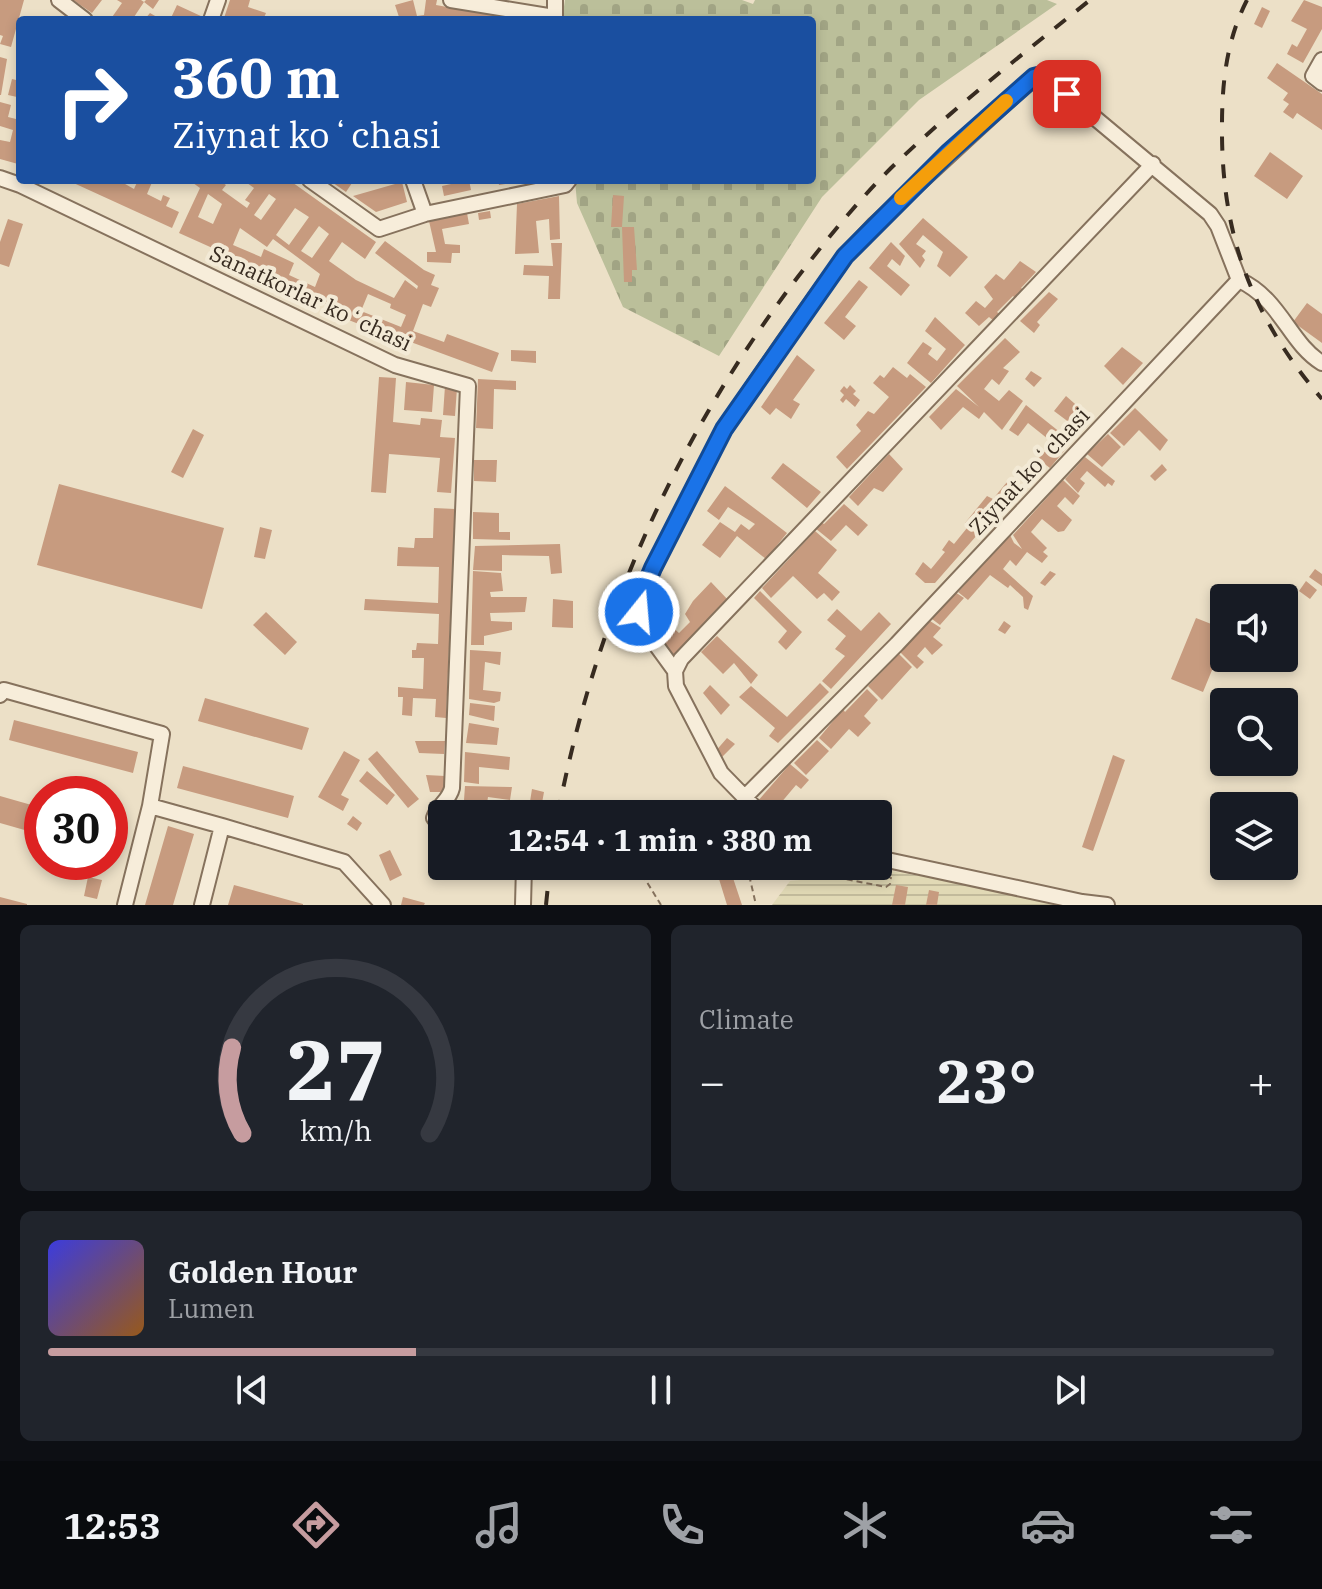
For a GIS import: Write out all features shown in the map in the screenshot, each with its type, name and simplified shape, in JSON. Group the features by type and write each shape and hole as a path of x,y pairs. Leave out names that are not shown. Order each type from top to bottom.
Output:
{"street":[{"path":"59,0 80,16"},
{"path":"451,0 543,16"},
{"path":"1322,60 1313,76 1322,83"},
{"path":"675,671 639,620 638,604 653,568 724,429 845,256 960,143 1038,75 1046,77 1153,164 1215,220 1239,280 1259,291 1308,352 1322,363"},
{"path":"748,800 721,773 676,686 675,671 681,659 1153,164"},
{"name":"Sanatkorlar koʻchasi","path":"0,178 177,259 395,365 468,386 452,788 446,800"},
{"path":"316,184 379,229 425,214 558,184"},
{"path":"414,184 425,214"},
{"name":"Ziynat koʻchasi","path":"745,797 897,644 1239,280"},
{"path":"0,695 4,690 162,734 150,806 125,905"},
{"path":"150,806 344,862 383,905"},
{"path":"202,905 222,826"},
{"path":"894,861 1107,905"},
{"path":"523,905 524,880"}],"path":[{"path":"892,872 894,861"},
{"path":"646,880 661,905"},
{"path":"750,880 756,905"},
{"path":"850,880 886,887 891,880"}],"shaded area":[{"path":"892,871 1082,905 772,905 790,881 892,880"}],"green space":[{"path":"565,0 742,0 753,4 755,0 1047,0 1057,4 919,100 822,197 719,356 623,307 577,203 575,184 816,184 816,16 563,16"}],"building":[{"path":"0,0 24,0 20,16 16,16 11,47 0,44 3,36 0,35"},
{"path":"73,0 102,0 92,13"},
{"path":"117,0 144,2 135,16 113,16 122,3"},
{"path":"159,0 153,9 144,2"},
{"path":"230,0 250,0 248,7 266,13 265,16 225,16"},
{"path":"413,0 417,16 399,16 395,5"},
{"path":"426,0 437,0 436,5 498,16 417,16 424,15"},
{"path":"1304,0 1322,7 1322,29 1303,63 1287,54 1292,44 1297,47 1307,29 1291,21"},
{"path":"177,5 201,16 172,16"},
{"path":"1262,7 1270,11 1262,28 1254,24"},
{"path":"0,57 7,59 1,95 0,95"},
{"path":"1277,63 1322,94 1322,130 1297,113 1293,119 1283,112 1289,104 1283,100 1288,93 1267,78"},
{"path":"12,79 16,80 16,97 8,95"},
{"path":"0,102 11,105 8,117 16,119 16,163 0,159 0,140 10,142 13,130 0,126"},
{"path":"1270,152 1303,176 1287,199 1254,176"},
{"path":"76,184 125,184 134,189 136,184 151,184 147,194 161,201 163,195 170,198 166,206 179,212 172,228"},
{"path":"194,184 225,184 222,190 247,208 250,203 245,200 254,188 248,184 295,184 376,242 365,259 342,242 329,261 356,280 394,298 405,280 417,289 418,286 375,253 385,241 435,275 431,285 439,288 431,307 423,304 413,331 444,342 447,334 499,353 492,372 341,317 343,312 284,285 286,281 179,233 200,188","holes":["208,194 222,204 213,224 198,217","269,194 276,199 261,220 254,215","295,208 309,217 289,245 276,235","319,226 329,234 312,258 301,251","240,228 267,247 273,239 320,274 315,287 289,275 294,263 264,249 261,257 233,245","368,294 406,315 401,327 361,311"]},
{"path":"335,184 351,184 346,192"},
{"path":"402,184 407,202 376,212 353,196"},
{"path":"470,184 471,190 444,196 442,186"},
{"path":"613,195 624,196 622,227 611,227"},
{"path":"559,196 560,239 550,240 549,219 536,221 539,253 515,254 517,204"},
{"path":"490,211 491,218 479,220 478,213"},
{"path":"467,213 469,224 442,229 445,244 460,245 460,253 452,253 451,263 427,262 427,252 436,252 429,221"},
{"path":"923,218 968,257 950,277 937,266 943,252 923,235 916,244 926,251 920,268 899,244"},
{"path":"8,219 23,224 9,267 0,264 0,242"},
{"path":"622,227 634,227 637,270 632,270 632,282 624,282"},
{"path":"891,242 905,256 900,266 892,259 887,266 910,285 901,296 869,268"},
{"path":"551,243 562,243 560,299 548,299 549,276 523,275 524,265 553,266"},
{"path":"1020,261 1036,272 1021,288 1025,291 1016,299 1013,296 997,312 1001,315 994,321 989,317 979,326 965,313 976,301 985,308 993,299 984,287 996,274 1004,280"},
{"path":"859,280 868,287 845,317 856,326 844,340 824,323"},
{"path":"1049,292 1058,299 1037,322 1040,325 1034,333 1020,321"},
{"path":"1307,303 1322,314 1322,343 1293,322"},
{"path":"935,317 965,345 931,383 907,363 923,342 932,348 928,354 937,361 946,349 925,331"},
{"path":"1005,338 1020,352 1003,368 1009,371 999,385 992,379 984,389 999,401 1009,390 1023,401 1002,430 984,412 979,419 963,407 941,430 929,417 956,389 979,407 957,386"},
{"path":"1122,347 1143,363 1123,385 1104,366"},
{"path":"511,350 536,351 536,363 511,361"},
{"path":"797,355 815,370 793,400 800,404 791,419 776,408 770,415 761,407"},
{"path":"893,367 907,378 910,374 926,387 847,469 836,457 861,431 856,425 868,411 874,414 889,397 873,383 880,375 884,378"},
{"path":"1031,371 1042,378 1034,387 1025,379"},
{"path":"379,377 396,378 393,422 420,425 421,418 442,420 440,437 455,438 451,493 437,492 440,458 389,454 386,493 371,492"},
{"path":"478,379 516,381 516,390 494,389 493,429 476,428"},
{"path":"406,382 434,385 432,412 404,410"},
{"path":"850,385 856,391 853,394 860,400 855,407 846,399 843,403 840,400 844,395 840,391"},
{"path":"445,386 457,388 455,416 443,415"},
{"path":"1066,396 1091,418 1050,468 1038,459 1053,443 1028,423 1018,436 1009,430 1026,405 1061,433 1070,423 1054,411"},
{"path":"1135,408 1168,440 1160,451 1139,430 1124,446 1110,433"},
{"path":"193,429 204,435 183,478 171,472"},
{"path":"1108,434 1121,447 1102,467 1087,454"},
{"path":"889,454 903,469 883,492 874,488 858,506 849,497"},
{"path":"1085,457 1115,481 1112,486 1108,483 1105,487 1087,471 1080,479 1085,483 1078,493 1065,479"},
{"path":"474,460 497,460 496,482 474,481"},
{"path":"783,463 821,492 807,508 771,478"},
{"path":"1162,464 1167,470 1155,481 1150,476"},
{"path":"1063,480 1080,496 1073,505 1065,497 1057,506 1072,520 1064,531 1058,532 1042,519 1031,532 1047,548 1043,552 1048,556 1042,563 1027,552 1016,566 1010,560 1003,569 1033,596 1028,610 1024,608 1023,597 1010,585 1008,588 990,575 968,600 958,592 1010,535 1022,549 1013,535"},
{"path":"1007,482 1018,490 980,533 965,523 987,496 993,499"},
{"path":"59,484 224,528 202,609 37,565"},
{"path":"725,486 787,533 766,559 737,536 720,558 702,545 720,522 735,532 741,524 749,530 755,524 728,507 719,520 707,511"},
{"path":"844,504 868,525 858,536 846,525 831,541 815,528 821,522 824,524"},
{"path":"434,508 455,509 446,718 435,717 436,699 413,698 412,716 402,715 403,697 398,697 398,687 423,689 424,658 412,658 412,650 416,650 417,643 438,644 439,614 364,610 365,599 438,603 439,567 397,566 398,547 414,548 415,538 433,538"},
{"path":"473,512 499,513 499,532 510,532 510,540 473,539"},
{"path":"260,527 272,530 265,559 254,557"},
{"path":"967,528 978,534 935,583 925,583 915,574 923,562 931,569 945,552 942,550 949,540 954,544"},
{"path":"815,531 837,550 818,573 840,592 832,601 824,593 817,599 793,576 771,598 762,588"},
{"path":"560,544 562,573 551,574 549,556 502,555 502,571 473,570 475,546"},
{"path":"1315,569 1322,574 1322,586 1309,577"},
{"path":"473,571 501,573 503,591 490,592 491,597 527,597 525,612 490,613 491,621 512,622 512,630 484,636 484,645 471,645"},
{"path":"1050,571 1056,574 1045,586 1040,583"},
{"path":"1306,581 1317,590 1310,599 1299,591"},
{"path":"711,582 729,601 673,658 643,624 655,612 679,633 690,622 685,614 693,601"},
{"path":"760,591 802,632 786,650 778,642 787,631 754,598"},
{"path":"955,592 964,598 940,625 932,619"},
{"path":"553,599 573,601 573,628 552,627"},
{"path":"837,609 861,631 879,612 891,624 831,689 822,681 845,656 835,649 846,636 827,620"},
{"path":"266,612 297,642 285,655 253,625"},
{"path":"1196,618 1210,624 1211,672 1203,692 1171,679"},
{"path":"930,621 941,628 933,637 943,645 932,655 925,647 917,656 924,662 917,669 900,652"},
{"path":"1004,621 1011,626 1005,634 998,630"},
{"path":"717,636 758,675 751,684 734,663 723,674 701,652"},
{"path":"470,650 501,652 500,665 485,662 483,690 501,692 500,701 469,699"},
{"path":"899,654 912,667 882,700 868,686"},
{"path":"820,683 829,692 778,743 769,736 775,728 739,697 751,686 787,717"},
{"path":"710,685 730,705 721,715 703,693"},
{"path":"867,689 878,700 864,716 871,723 858,737 849,729 831,749 819,738 843,709 845,712"},
{"path":"205,698 309,728 302,750 198,721"},
{"path":"470,703 495,706 494,721 469,715"},
{"path":"14,720 138,752 133,773 9,740"},
{"path":"469,723 499,728 497,745 466,743"},
{"path":"727,738 735,744 722,757 714,753"},
{"path":"817,740 829,751 806,775 794,763"},
{"path":"415,741 445,741 444,754 419,753"},
{"path":"344,751 360,760 341,795 349,799 343,811 318,797"},
{"path":"377,751 419,799 408,808 368,759"},
{"path":"465,752 510,757 509,770 479,767 479,784 464,782"},
{"path":"1113,755 1125,760 1093,851 1082,847"},
{"path":"790,764 809,780 801,789 796,785 783,800 759,800"},
{"path":"183,766 294,796 288,818 177,788"},
{"path":"367,771 395,795 387,805 359,781"},
{"path":"426,775 445,776 445,792 430,792"},
{"path":"465,786 512,787 510,800 488,797 488,800 464,800"},
{"path":"532,789 544,792 543,800 530,800"},
{"path":"0,796 24,803 24,830 0,823"},
{"path":"353,816 362,823 357,831 347,824"},
{"path":"168,826 194,834 173,905 145,905"},
{"path":"390,850 402,875 390,881 379,855"},
{"path":"87,880 102,880 97,899 84,896"},
{"path":"719,880 734,880 742,905 727,905"},
{"path":"234,885 303,904 303,905 228,905"},
{"path":"896,885 908,887 905,905 892,905"},
{"path":"929,890 939,892 937,905 926,905"},
{"path":"0,897 27,904 27,905 0,905"},
{"path":"403,897 425,903 401,905"}],"railway":[{"path":"561,800 594,670 646,532 714,401 754,338 819,250 891,168 964,103 1090,0"},
{"path":"1247,0 1230,45 1223,92 1223,165 1227,202 1234,238 1259,305 1297,368 1322,399"},
{"path":"546,905 549,880"}],"slow traffic":[{"path":"901,198 1006,101"}],"route":[{"path":"639,612 638,604 653,568 724,429 845,256 948,153 1034,77 1046,77 1067,94"}]}
